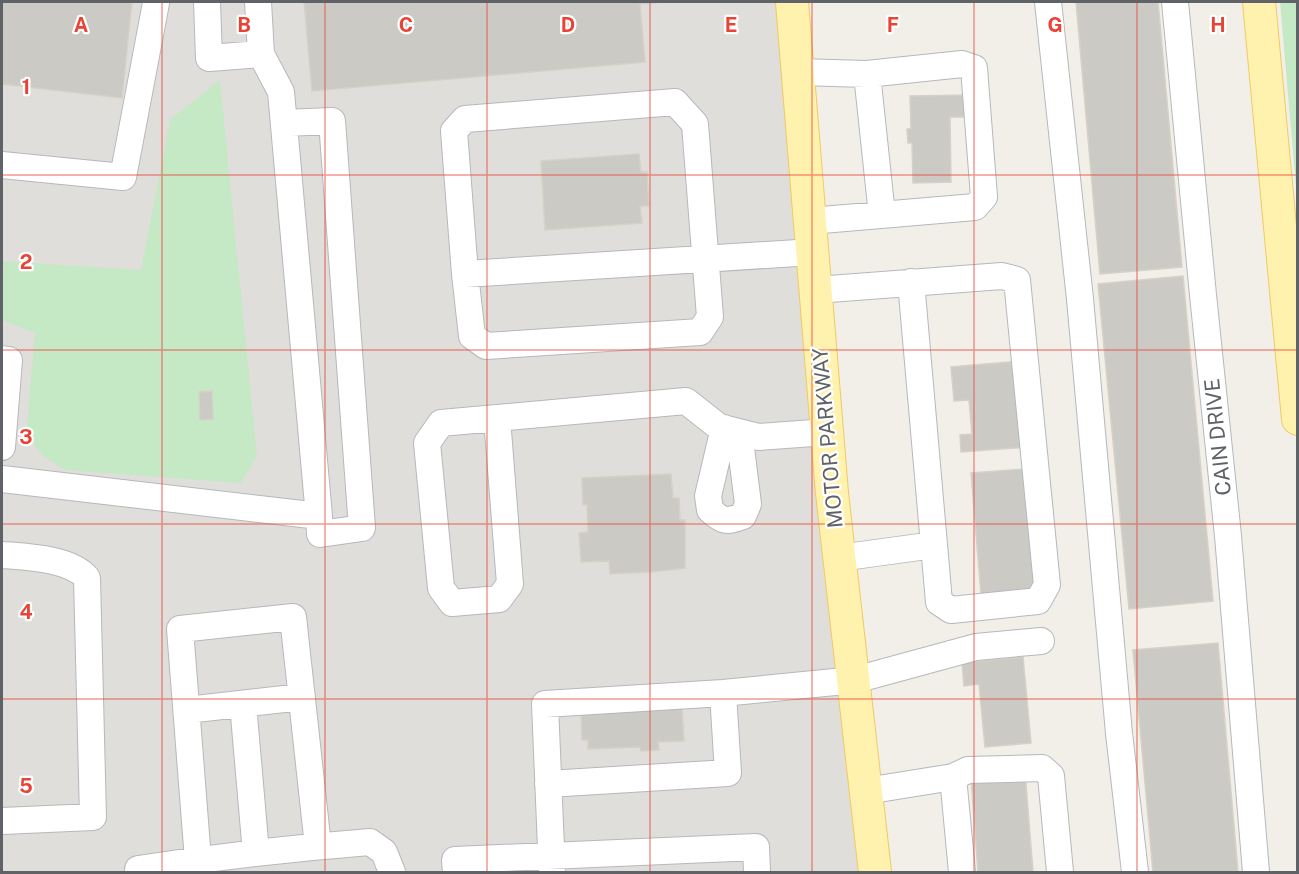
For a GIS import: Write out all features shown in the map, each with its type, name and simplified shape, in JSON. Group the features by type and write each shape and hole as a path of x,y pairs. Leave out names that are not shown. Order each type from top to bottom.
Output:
{"main road":[{"name":"MOTOR PARKWAY","path":"792,2 839,558 855,680 875,873"},
{"path":"1259,2 1298,419"}],"street":[{"path":"207,2 208,58 261,54"},
{"path":"258,2 261,54 281,92 320,534 363,528 332,121 284,123"},
{"path":"1048,2 1080,299 1119,733 1135,873"},
{"name":"CAIN DRIVE","path":"1175,2 1228,536 1256,873"},
{"path":"2,165 123,177 156,3"},
{"path":"798,72 867,74 962,64 974,68 984,197 975,207 810,220"},
{"path":"867,74 882,214"},
{"path":"675,102 695,124 710,317 700,332 486,346 472,336 465,274 454,130 465,119 675,102"},
{"path":"465,274 813,252"},
{"path":"816,290 911,282 1002,276 1017,280 1047,585 1038,601 951,610 939,602 911,282"},
{"path":"2,359 9,360 2,447"},
{"path":"497,418 510,584 500,599 452,603 441,588 427,443 441,423 686,401 719,427 759,437 827,432"},
{"path":"2,479 319,516"},
{"path":"839,558 934,545"},
{"path":"2,555 28,557 74,566 87,578 93,817 2,821"},
{"path":"198,860 180,629 293,617 318,846"},
{"path":"552,864 545,704 723,693 855,680 976,647 1041,641"},
{"path":"549,784 728,773 723,693"},
{"path":"187,710 302,697"},
{"path":"243,704 256,853"},
{"path":"866,791 952,777 968,770 1031,766 1042,768 1051,776 1060,873"},
{"path":"952,777 962,873"},
{"path":"138,873 138,869 198,860 370,842 384,852 392,873"},
{"path":"456,873 455,860 552,864 756,847 757,873"}],"shaded area":[{"path":"2,2 796,2 882,872 2,872"}],"green space":[{"path":"1280,2 1297,2 1297,198"},
{"path":"220,80 257,456 241,483 65,470 42,455 26,434 35,333 2,320 2,261 141,270 170,120"}],"building":[{"path":"2,2 132,2 122,98 2,84"},
{"path":"304,2 664,2 640,4 645,62 312,91"},
{"path":"1076,2 1158,2 1182,267 1100,274"},
{"path":"969,95 970,117 950,117 951,182 913,183 912,143 908,143 907,129 911,129 910,96"},
{"path":"639,154 641,172 647,172 649,206 640,206 642,223 545,230 541,161"},
{"path":"1183,276 1213,601 1129,609 1098,284"},
{"path":"1020,361 1028,447 961,452 960,435 972,434 969,400 954,401 951,367"},
{"path":"212,391 213,419 200,420 199,392"},
{"path":"1025,469 1035,590 981,594 971,473"},
{"path":"671,474 673,498 679,498 680,520 685,520 685,568 610,574 609,561 581,562 579,533 588,532 587,504 583,505 582,478"},
{"path":"1218,643 1238,872 1153,872 1133,650"},
{"path":"1023,657 1031,743 985,747 979,684 964,686 962,663"},
{"path":"682,706 684,741 658,742 659,750 641,751 640,747 588,749 588,740 582,740 581,714"},
{"path":"1025,772 1033,872 978,872 971,777"}]}
